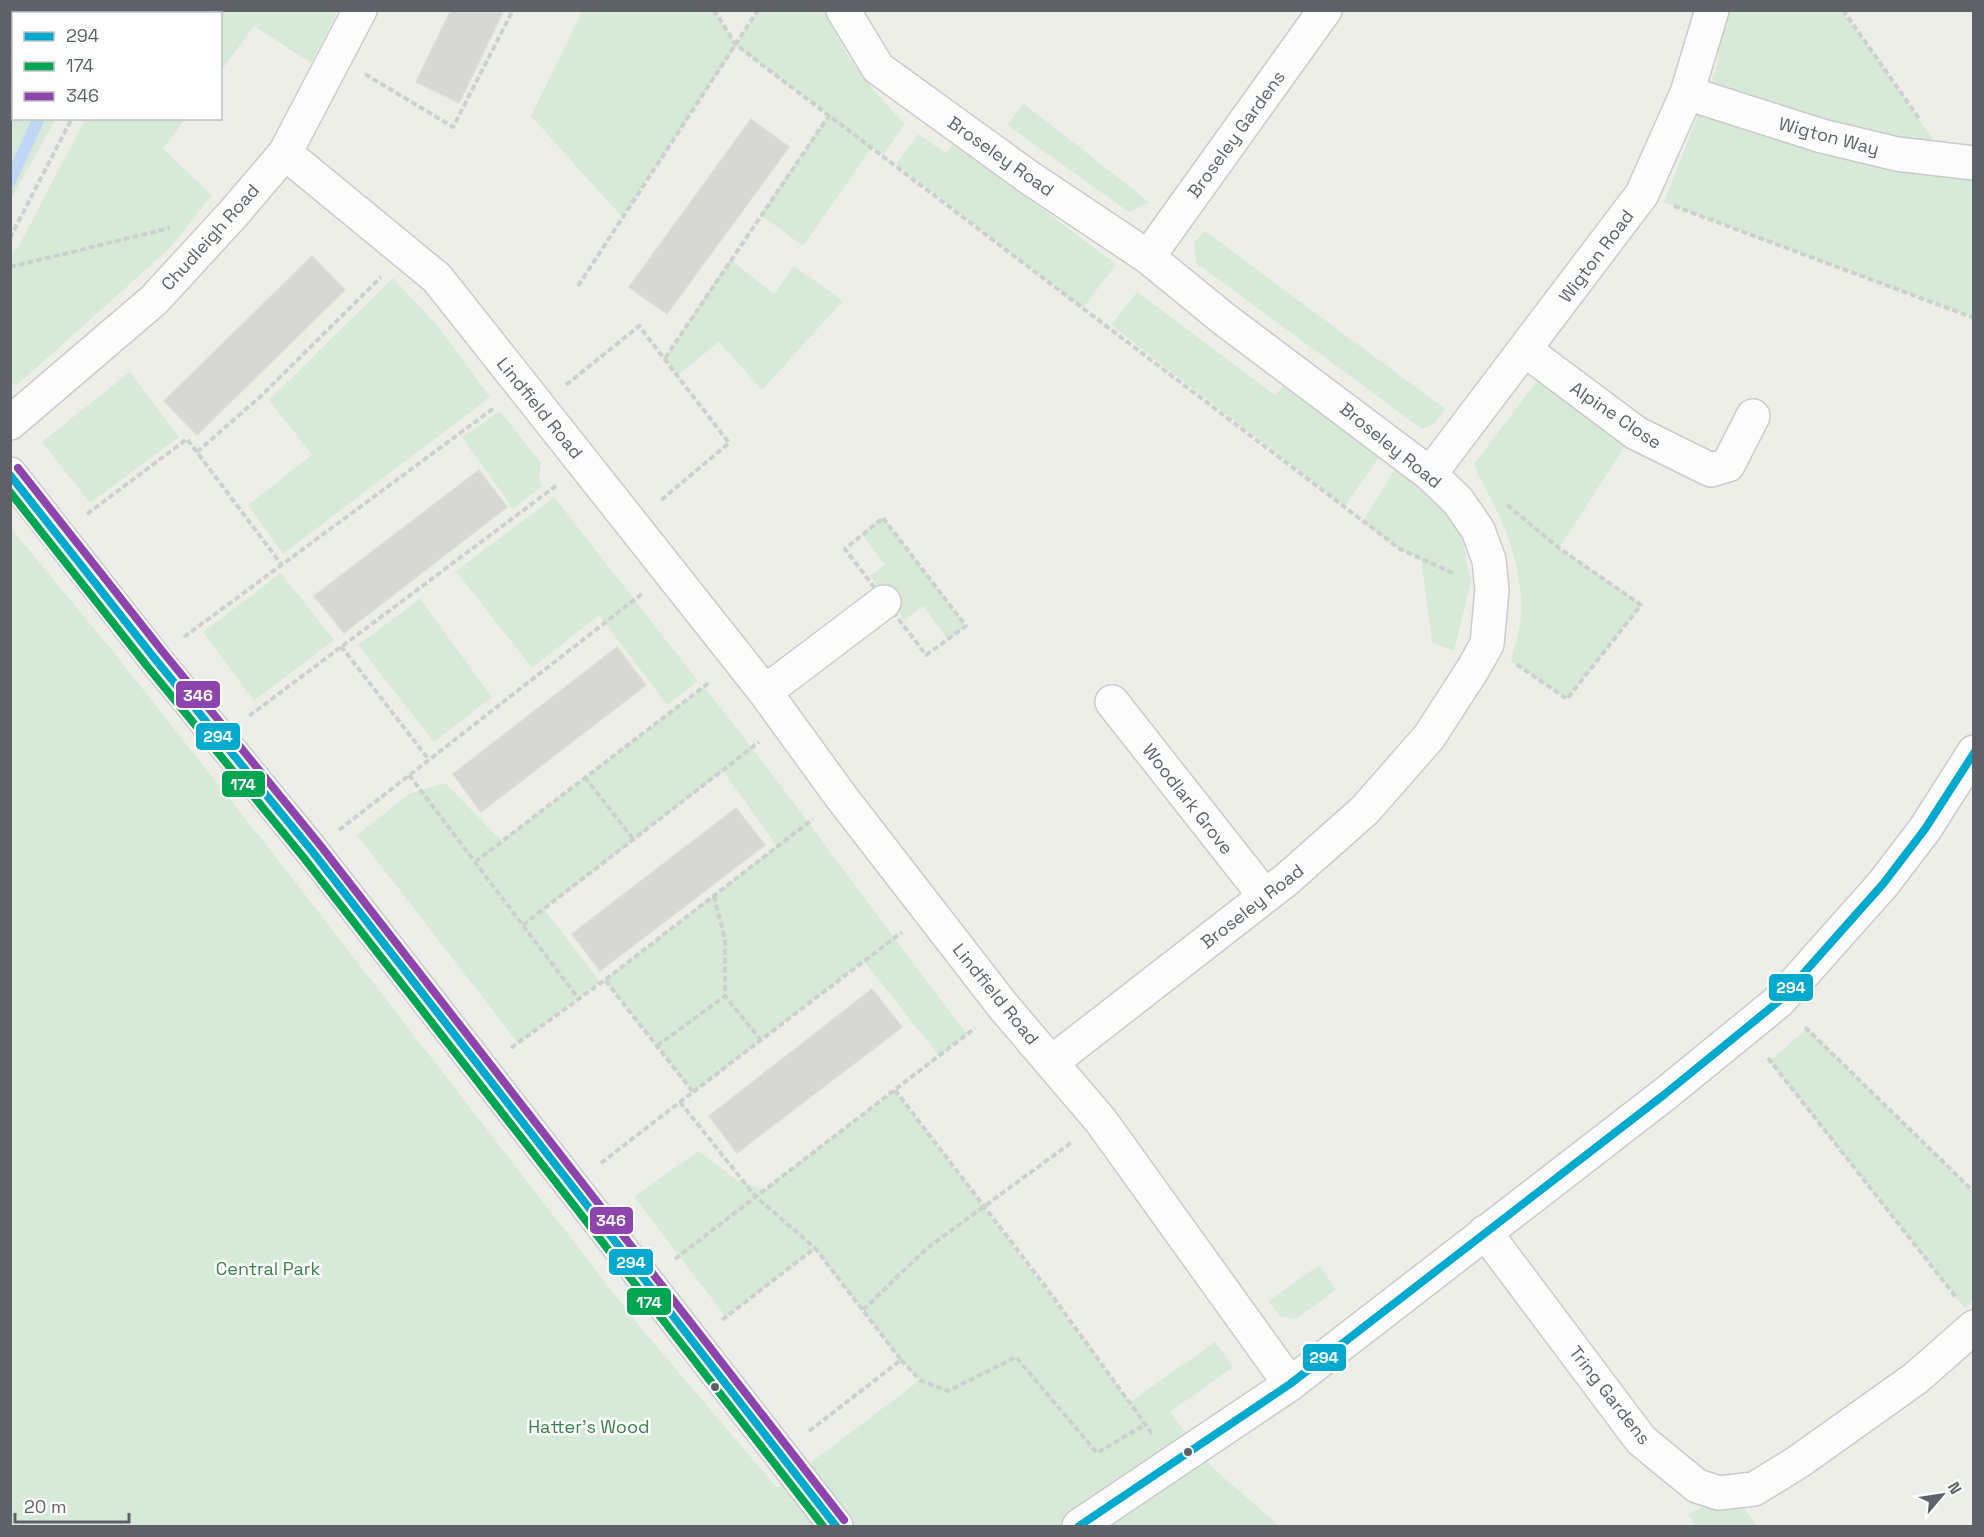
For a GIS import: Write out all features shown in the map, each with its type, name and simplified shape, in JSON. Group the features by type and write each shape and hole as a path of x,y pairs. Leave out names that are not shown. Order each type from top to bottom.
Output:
{"street":[{"name":"Chudleigh Road","path":"10,423 154,300 285,153 360,10"},
{"name":"Broseley Road","path":"843,10 878,68 1027,176 1148,257 1224,319 1430,474 1458,501 1478,530 1489,560 1492,590 1487,644 1429,737 1365,810 1265,896 1052,1062"},
{"name":"Broseley Gardens","path":"1148,257 1325,10"},
{"name":"Wigton Road","path":"1430,474 1642,194 1688,93 1712,10"},
{"name":"Wigton Way","path":"1688,93 1822,136 1897,154 1960,161"},
{"name":"Lindfield Road","path":"285,153 437,278 671,571 1003,1006 1101,1121 1290,1384"},
{"name":"Alpine Close","path":"1525,350 1636,433 1711,470 1728,465 1753,416"},
{"path":"10,474 155,659 312,851 836,1527"},
{"path":"765,692 884,602"},
{"name":"Woodlark Grove","path":"1112,702 1265,896"},
{"path":"1079,1527 1290,1384 1665,1094 1779,1001 1884,884 1925,830 1974,752"},
{"name":"Tring Gardens","path":"1485,1232 1641,1440 1697,1486 1719,1493 1754,1489 1798,1462 1916,1378 1974,1327"}],"path":[{"path":"336,57 453,127 513,10"},
{"path":"714,10 736,45 830,114 1400,549 1492,590"},
{"path":"578,286 758,10"},
{"path":"1843,10 1960,161"},
{"path":"664,358 830,114"},
{"path":"10,238 71,120"},
{"path":"1642,194 1974,318"},
{"path":"10,267 175,227"},
{"path":"197,452 276,380 386,272 402,250"},
{"path":"155,659 281,564 639,326 729,443 633,524"},
{"path":"58,536 187,440 281,564"},
{"path":"219,737 585,464"},
{"path":"1487,644 1567,699 1641,605 1559,548 1506,504"},
{"path":"312,851 671,571"},
{"path":"341,646 429,760"},
{"path":"475,862 739,659"},
{"path":"523,925 787,721"},
{"path":"409,775 578,998"},
{"path":"585,777 633,839"},
{"path":"482,1071 605,980 842,798"},
{"path":"714,896 725,940 725,996 760,1040"},
{"path":"572,1186 930,912"},
{"path":"605,980 693,1092"},
{"path":"657,1046 725,996"},
{"path":"1779,1001 1974,1192"},
{"path":"645,1281 1003,1006"},
{"path":"1745,1029 1958,1299"},
{"path":"895,1090 985,1207 1173,1463"},
{"path":"680,1102 755,1196 815,1248 901,1360 920,1380 948,1391 1016,1357 1097,1453 1146,1424"},
{"path":"863,1310 926,1249 1101,1121"},
{"path":"693,1342 815,1248"},
{"path":"780,1453 901,1360"}],"shaded area":[{"path":"11,11 45,11 12,12 11,86"}],"green space":[{"path":"45,10 113,11 113,12 44,12"},
{"path":"140,10 338,11 311,63 254,26 222,70 222,12 139,12"},
{"path":"825,10 849,57 880,98 905,124 883,155 872,147 803,246 761,215 829,114 736,46 622,217 531,116 582,11 714,11 736,45 758,11"},
{"path":"1725,11 1843,11 1947,160 1973,177 1973,317 1664,202 1716,69"},
{"path":"12,81 12,120 55,120 11,199 10,86"},
{"path":"1023,103 1149,202 1129,212 1007,125"},
{"path":"84,120 184,120 163,149 212,195 170,248 16,386 10,380 11,255 20,244"},
{"path":"918,134 946,153 954,143 1116,264 1083,308 896,164"},
{"path":"1205,231 1445,409 1435,423 1422,429 1196,263 1194,243"},
{"path":"730,259 774,294 794,266 843,301 762,390 719,342 678,375 665,358"},
{"path":"393,278 437,325 490,397 283,554 248,505 312,455 269,400"},
{"path":"1137,292 1275,395 1286,383 1379,457 1345,506 1111,325"},
{"path":"130,372 179,437 90,503 42,442"},
{"path":"1542,374 1631,437 1559,548 1641,605 1567,699 1511,661 1521,616 1520,586 1514,557 1504,528 1474,464"},
{"path":"500,411 541,463 539,479 543,486 513,509 462,437"},
{"path":"1395,469 1435,497 1461,532 1471,581 1454,651 1432,642 1421,559 1400,549 1363,521"},
{"path":"554,497 698,681 667,705 599,615 532,668 456,571"},
{"path":"883,518 966,626 948,640 923,606 904,620 870,576 885,564 862,535"},
{"name":"Central Park","path":"10,527 115,654 282,865 636,1322 777,1488 920,1380 901,1360 815,1248 726,1317 634,1197 698,1151 737,1180 764,1190 895,1090 1130,1402 1215,1342 1233,1367 1170,1412 1213,1468 1279,1526 11,1526"},
{"path":"281,573 334,640 254,701 203,632"},
{"path":"420,599 492,697 434,742 358,645"},
{"path":"704,687 967,1034 939,1056 864,961 693,1092 605,980 777,846 723,771 544,909 600,982 518,1043 357,835 409,794 445,783 502,841"},
{"path":"1807,1029 1973,1192 1973,1300 1965,1308 1770,1061"},
{"path":"1319,1265 1336,1290 1296,1319 1280,1316 1269,1301"},
{"path":"1732,1492 1757,1526 1696,1526 1688,1514"}],"building":[{"path":"451,10 504,10 459,103 416,82"},
{"path":"751,119 789,147 667,314 629,287"},
{"path":"312,256 345,290 197,435 164,401"},
{"path":"479,470 507,507 344,633 314,596"},
{"path":"617,647 646,685 481,812 453,774"},
{"path":"736,808 765,845 600,971 572,934"},
{"path":"872,989 902,1027 737,1153 709,1116"}],"waterway":[{"path":"10,181 38,120"}],"transit line":[{"name":"346","path":"18,468 163,652 320,845 844,1520"},
{"name":"294","path":"10,475 155,659 312,851 836,1526"},
{"name":"174","path":"10,492 147,666 304,858 823,1526"},
{"name":"294","path":"1079,1526 1290,1384 1665,1094 1779,1001 1883,884 1925,829 1974,753"}],"park label":[{"name":"Hatter's Wood","path":"589,1426"}]}
